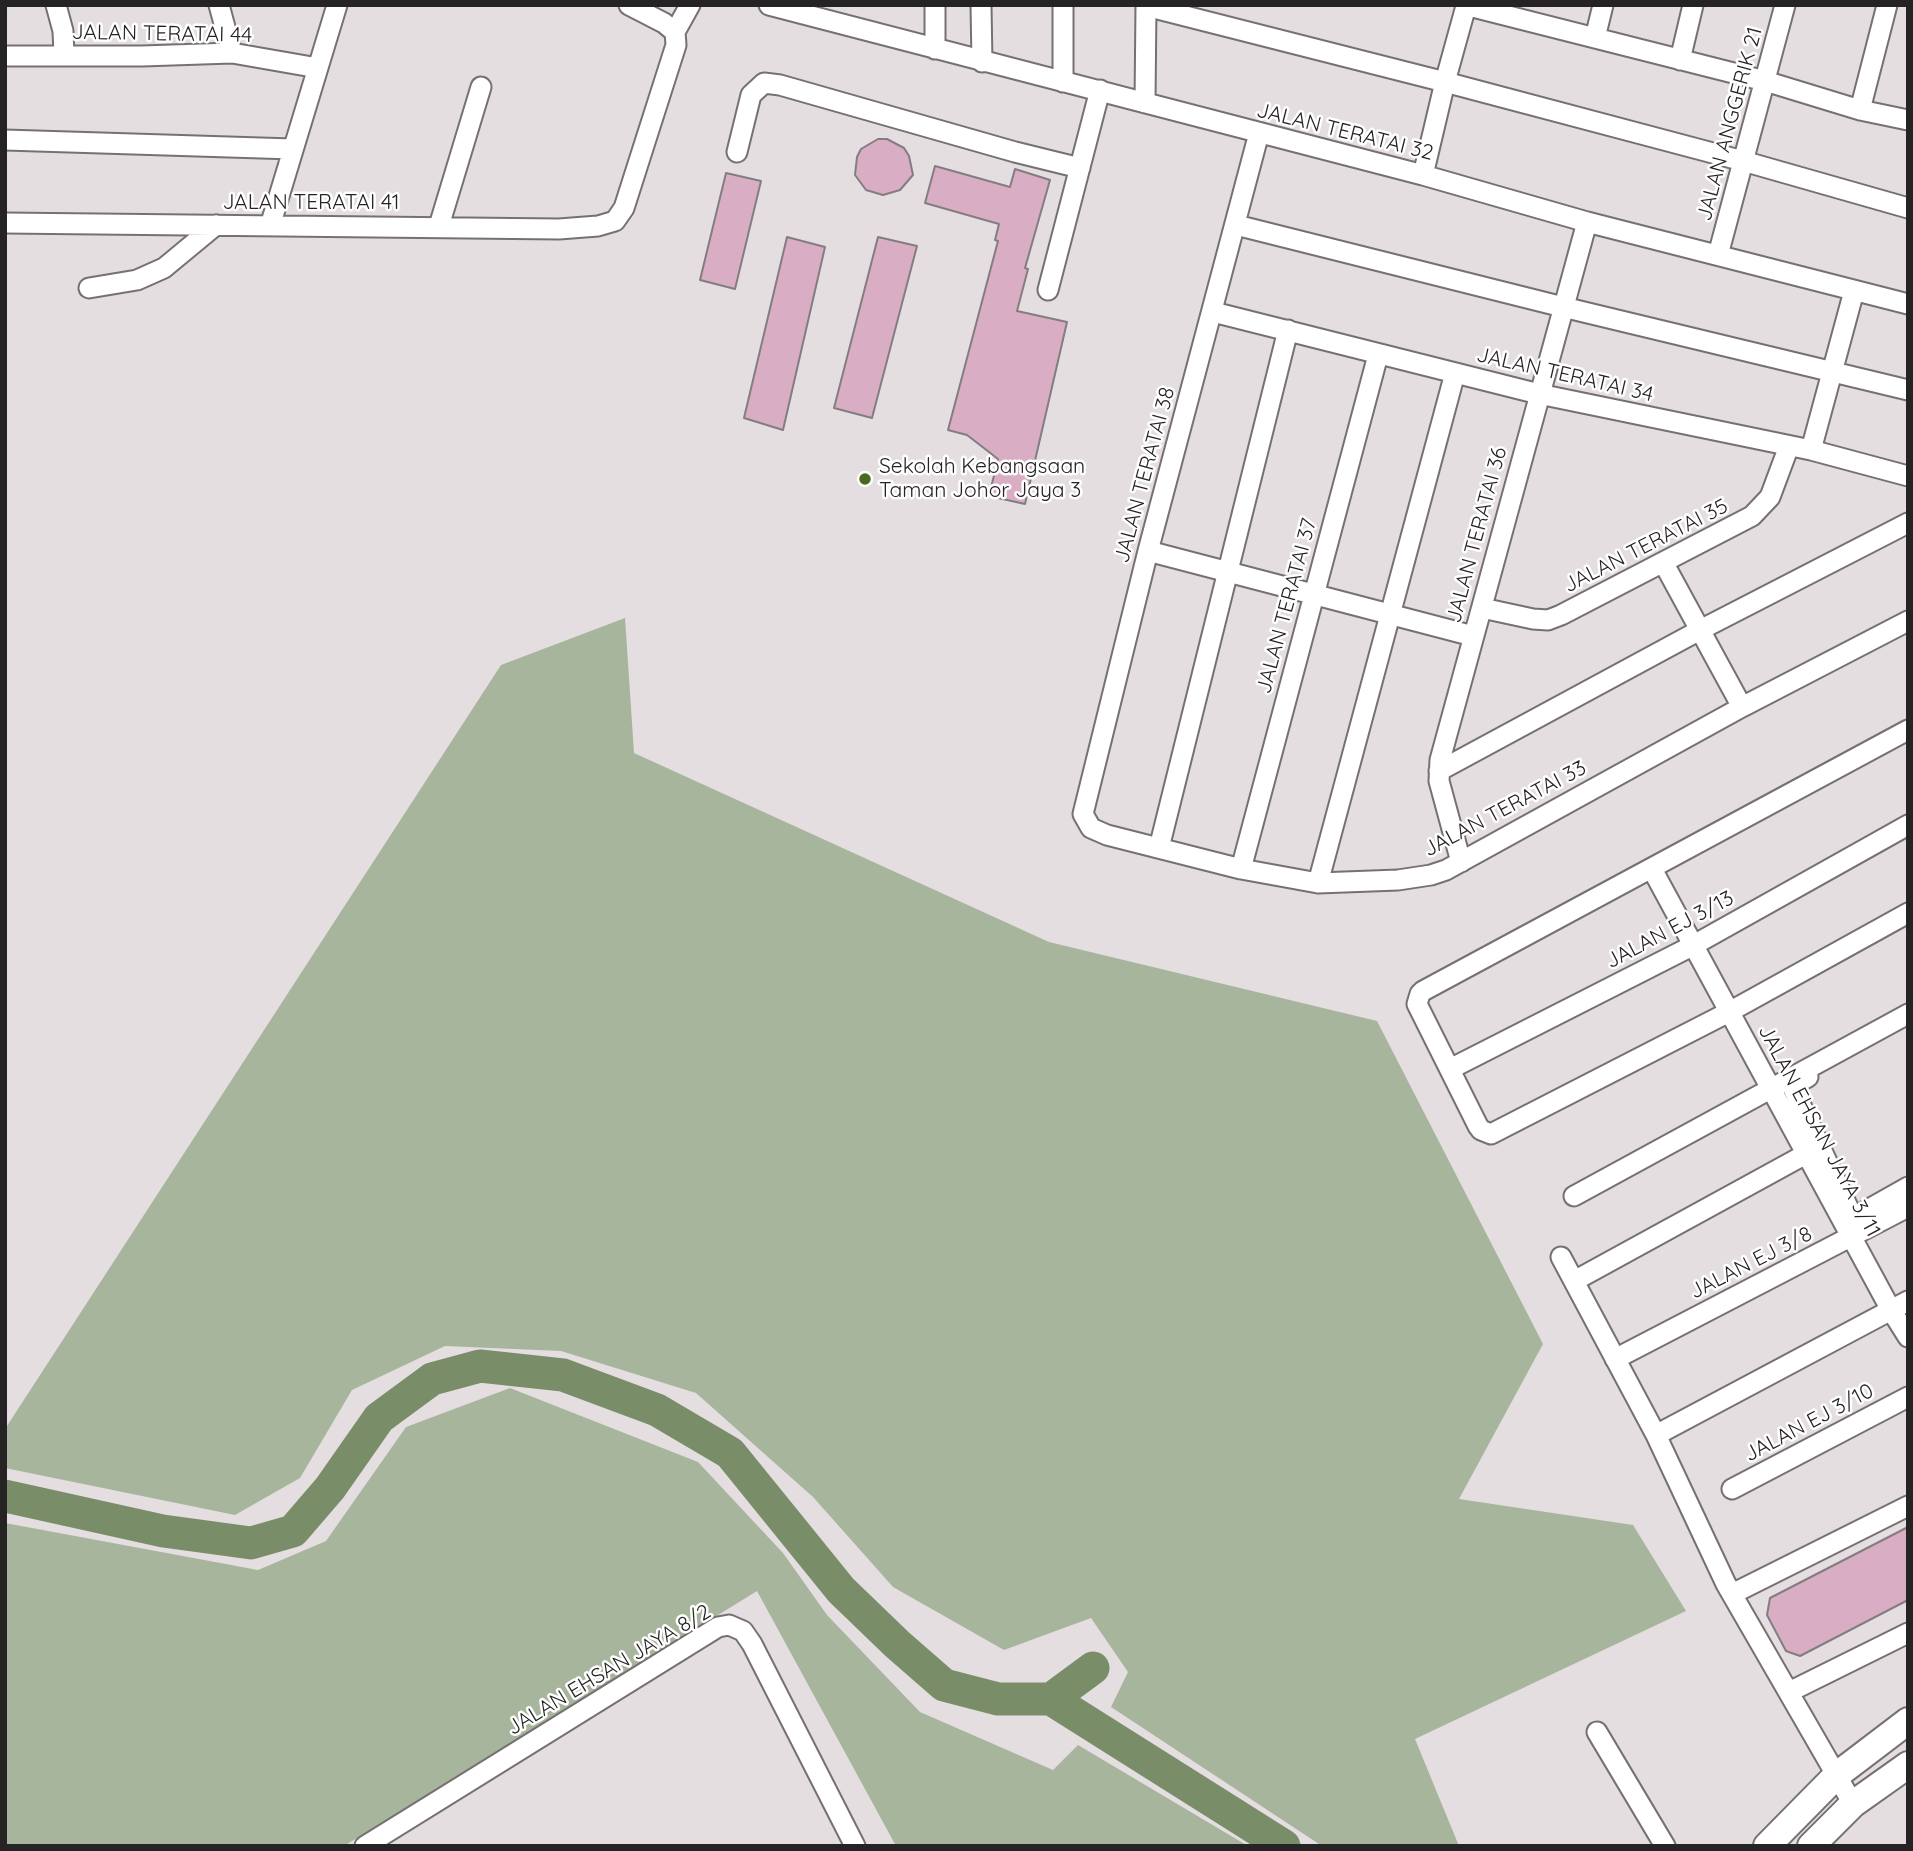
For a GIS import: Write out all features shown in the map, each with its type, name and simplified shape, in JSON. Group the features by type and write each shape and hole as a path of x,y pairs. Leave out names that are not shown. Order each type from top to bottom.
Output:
{"main road":[{"path":"1767,1846 1837,1775 1908,1721"},
{"path":"1811,1846 1853,1804 1908,1765"}],"street":[{"path":"56,5 63,31 64,55"},
{"path":"219,5 232,54"},
{"path":"270,226 337,5"},
{"path":"629,5 664,23 675,32 690,5"},
{"name":"JALAN TERATAI 32","path":"769,5 1423,175 1587,222 1908,304"},
{"path":"935,5 935,49"},
{"path":"981,5 982,62"},
{"path":"1063,5 1063,82"},
{"path":"1423,175 1465,5 1517,12 1595,38 1765,81 1860,110 1908,120"},
{"path":"1595,38 1603,5"},
{"path":"1680,60 1693,5"},
{"name":"JALAN ANGGERIK 21","path":"1718,255 1785,5"},
{"path":"1860,110 1887,5"},
{"path":"1145,103 1146,6 1445,82 1908,208"},
{"name":"JALAN TERATAI 41","path":"5,223 559,229 598,226 615,221 624,208 676,45 675,32"},
{"name":"JALAN TERATAI 44","path":"5,56 232,54 318,68"},
{"path":"737,152 751,95 764,83 780,85 1015,152 1080,167"},
{"path":"439,226 481,86"},
{"path":"1048,290 1100,90"},
{"name":"JALAN TERATAI 38","path":"1091,828 1083,814 1148,551 1259,133"},
{"path":"5,140 293,149"},
{"name":"JALAN TERATAI 36","path":"1461,862 1439,781 1439,771 1473,636 1587,222"},
{"path":"89,288 137,279 164,268 216,225"},
{"path":"1236,225 1908,390"},
{"path":"1811,450 1854,291"},
{"name":"JALAN TERATAI 34","path":"1213,312 1539,394 1811,450 1908,476"},
{"path":"1159,848 1288,330"},
{"name":"JALAN TERATAI 37","path":"1241,869 1378,355"},
{"path":"1318,883 1455,373"},
{"name":"JALAN TERATAI 35","path":"1482,608 1548,620 1752,516 1763,508 1775,487 1789,446"},
{"path":"1439,771 1700,630 1908,523"},
{"path":"1148,551 1473,636"},
{"path":"1663,562 1742,707"},
{"name":"JALAN TERATAI 33","path":"1091,828 1107,835 1241,869 1318,883 1398,880 1432,875 1461,862 1742,707 1908,621"},
{"path":"1908,730 1423,991 1417,1004 1478,1126 1486,1133 1496,1132 1729,1012 1908,913"},
{"name":"JALAN EJ 3/13","path":"1450,1069 1692,946 1908,825"},
{"name":"JALAN EHSAN JAYA 3/11","path":"1652,869 1850,1237 1899,1306 1908,1337"},
{"path":"1574,1196 1908,1014"},
{"path":"1908,1024 1792,1086 1853,1218 1908,1187"},
{"path":"1574,1281 1806,1154"},
{"name":"JALAN EJ 3/8","path":"1615,1359 1908,1207"},
{"path":"1561,1257 1656,1434 1732,1594 1853,1804"},
{"path":"1656,1434 1899,1306"},
{"name":"JALAN EJ 3/10","path":"1732,1489 1908,1397"},
{"path":"1732,1594 1908,1506"},
{"name":"JALAN EHSAN JAYA 8/2","path":"365,1846 724,1625 738,1627 752,1644 855,1846"},
{"path":"1788,1692 1908,1633"},
{"path":"1597,1732 1665,1846"}],"green space":[{"path":"625,618 634,753 1049,942 1377,1021 1543,1344 1459,1499 1633,1525 1686,1611 1415,1739 1459,1846 1322,1846 1111,1707 1128,1672 1091,1618 1004,1650 893,1587 813,1497 696,1393 561,1351 445,1346 352,1390 300,1478 235,1515 5,1468 5,1429 501,665"},
{"path":"510,1388 698,1462 783,1553 827,1615 920,1712 1053,1770 1078,1745 1248,1846 896,1846 757,1591 344,1846 5,1846 5,1523 258,1570 326,1541 406,1427"}],"building":[{"path":"878,139 887,139 904,148 909,156 913,175 900,190 883,195 866,190 855,175 861,149"},
{"path":"935,166 1010,187 1015,169 1050,180 1025,268 1028,269 1017,311 1067,322 1025,504 989,496 998,459 967,435 948,430 998,241 995,240 999,224 925,203"},
{"path":"726,173 761,181 735,289 700,280"},
{"path":"787,237 825,247 783,430 744,418"},
{"path":"878,237 917,246 872,418 834,408"},
{"path":"1908,1527 1908,1600 1800,1656 1786,1651 1767,1615 1770,1598"}],"waterway":[{"path":"5,1496 163,1531 251,1543 293,1531 330,1488 379,1418 432,1379 480,1366 563,1375 657,1410 730,1453 841,1590 944,1685 998,1699 1051,1699 1093,1668"},
{"path":"1051,1699 1284,1846"}],"place":[{"name":"Sekolah Kebangsaan Taman Johor Jaya 3","path":"865,479"}]}
